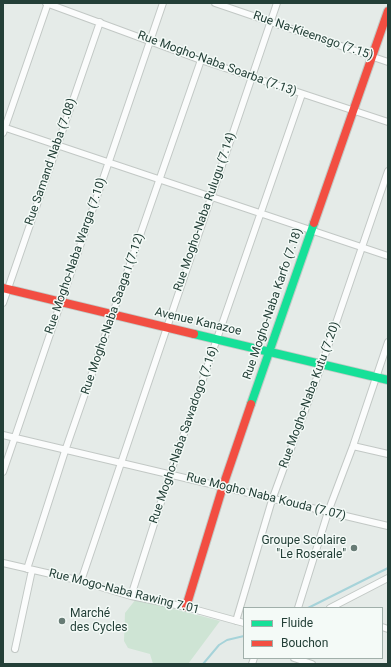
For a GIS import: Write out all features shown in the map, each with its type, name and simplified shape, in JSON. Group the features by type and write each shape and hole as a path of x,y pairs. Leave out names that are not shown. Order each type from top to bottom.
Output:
{"street":[{"name":"Rue Mogho-Naba Soarba (7.13)","path":"48,3 201,60 388,122"},
{"path":"48,3 4,129 160,178 388,256"},
{"name":"Rue Mogho-Naba Warga (7.10)","path":"3,472 13,438 163,3"},
{"name":"Rue Na-Kieensgo (7.15)","path":"215,3 388,62"},
{"name":"Rue Mogho-Naba Rulugu (7.14)","path":"81,581 210,195 277,3"},
{"name":"Rue Mogho-Naba Karfo (7.18)","path":"186,607 223,486 312,231 352,110 388,11"},
{"name":"Rue Samand Naba (7.08)","path":"3,303 6,288 100,22"},
{"name":"Rue Mogho-Naba Saaga I (7.12)","path":"15,650 30,570 65,451 201,60"},
{"name":"Rue Mogho-Naba Sawadogo (7.16)","path":"131,596 170,474 302,94"},
{"name":"Rue Mogho-Naba Kutu (7.20)","path":"236,621 272,500 322,364 388,171"},
{"name":"Avenue Kanazoe","path":"6,288 388,380"},
{"path":"298,607 328,512 353,446 388,342"},
{"name":"Rue Mogho Naba Kouda (7.07)","path":"3,435 65,451 122,462 223,486 272,500 388,526"},
{"path":"353,446 388,454"},
{"name":"Rue Mogo-Naba Rawing 7.01","path":"3,563 81,581 131,596 186,607 243,623"},
{"path":"332,607 388,578"},
{"path":"297,659 312,664"}],"green space":[{"path":"136,599 220,621 188,664 153,664 150,654 128,648 124,641 125,613"}],"waterway":[{"path":"310,607 388,568"},
{"path":"203,664 219,645 227,640 243,636"}],"traffic: fast":[{"path":"251,404 314,223"},
{"path":"194,334 388,380"}],"traffic: jam":[{"path":"314,223 388,11"},
{"path":"3,288 194,334"},
{"path":"186,607 223,486 251,404"}],"place":[{"name":"Groupe Scolaire \"Le Roserale\"","path":"354,548"},
{"name":"Marché des Cycles","path":"62,621"}]}
